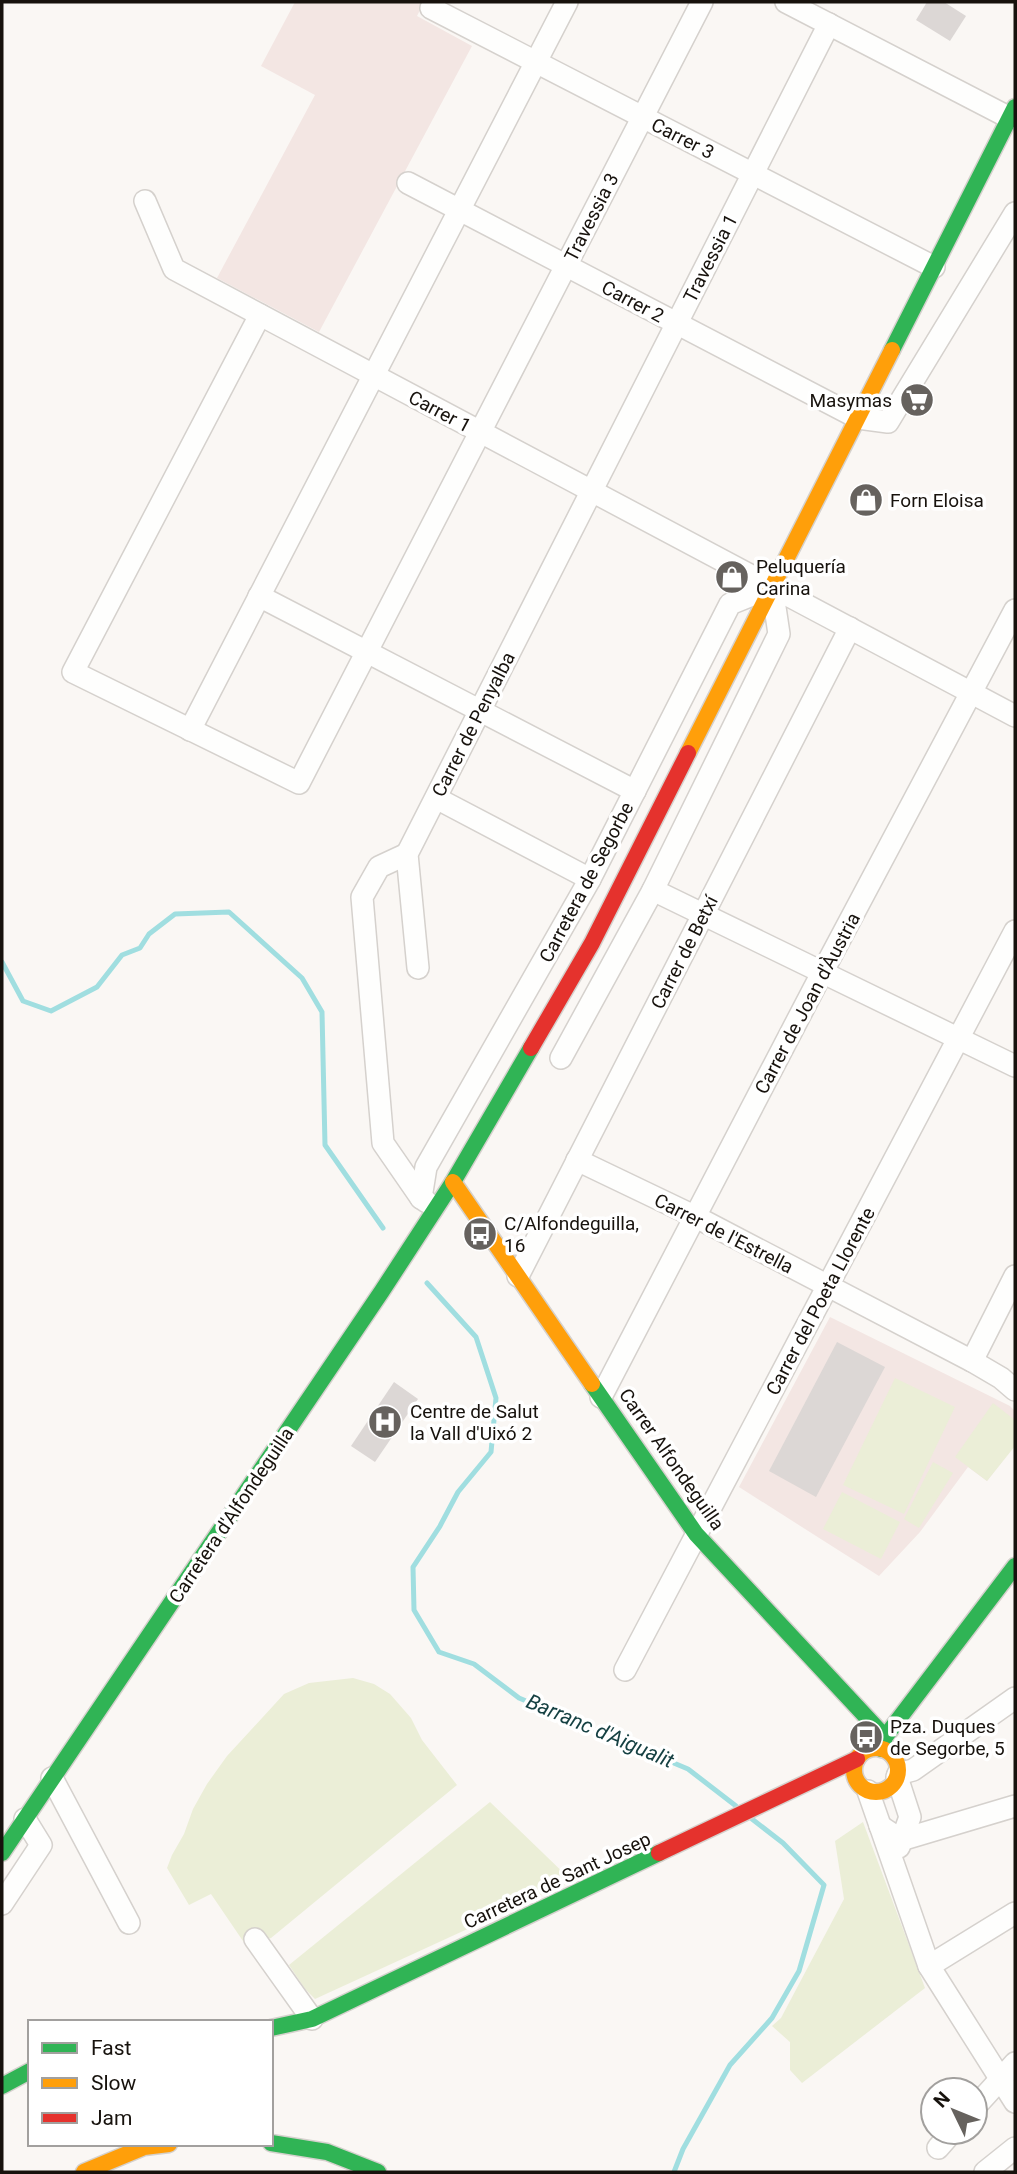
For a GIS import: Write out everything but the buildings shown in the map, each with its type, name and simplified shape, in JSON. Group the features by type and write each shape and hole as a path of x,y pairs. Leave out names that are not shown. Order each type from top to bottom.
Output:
{"street":[{"path":"260,315 73,672 191,730 459,210 526,57 567,2"},
{"name":"Travessia 3","path":"191,730 299,783 702,2"},
{"path":"786,2 1013,112"},
{"name":"Carrer 3","path":"433,5 526,57 934,267"},
{"name":"Travessia 1","path":"592,491 829,24"},
{"name":"Carretera de Segorbe","path":"429,1204 453,1182 592,943 1013,112"},
{"name":"Carrer 2","path":"408,183 858,418"},
{"name":"Carrer 1","path":"145,201 174,269 1015,716"},
{"path":"858,418 888,422 1015,213"},
{"name":"Carrer de Penyalba","path":"407,854 592,491"},
{"path":"561,1058 653,890 779,634 772,587"},
{"name":"Carretera de Segorbe","path":"429,1204 426,1167 590,879 730,604 772,587"},
{"path":"260,596 635,791"},
{"name":"Carrer de Joan d'Àustria","path":"601,1397 822,972 1015,610"},
{"name":"Carrer de Betxí","path":"518,1276 850,628"},
{"path":"436,798 590,879"},
{"path":"418,968 407,854 379,867 362,897 383,1143 429,1204"},
{"path":"653,890 1015,1066"},
{"name":"Carrer del Poeta Llorente","path":"625,1670 1015,931"},
{"name":"Carrer de l'Estrella","path":"577,1160 696,1217 828,1286 1001,1377 1015,1390"},
{"name":"Carrer Alfondeguilla","path":"453,1182 696,1534 883,1743"},
{"name":"Carretera d'Alfondeguilla","path":"2,1853 429,1204"},
{"path":"972,1362 1015,1276"},
{"path":"897,1775 894,1783 882,1791 868,1791 855,1777 854,1765 867,1750 883,1743 1015,1566"},
{"path":"897,1775 913,1770 1015,1698"},
{"path":"883,1743 896,1761 897,1775 910,1816 893,1862"},
{"name":"Carretera de Sant Josep","path":"273,2028 312,2019 857,1759"},
{"path":"52,1778 129,1923"},
{"path":"868,1791 929,1966 1008,2071 1015,2102"},
{"path":"901,1840 1015,1806"},
{"path":"2,1903 41,1845 25,1819"},
{"path":"880,1826 901,1840"},
{"path":"929,1966 1015,1913"},
{"path":"255,1939 312,2019"},
{"path":"989,2092 1008,2071"},
{"path":"2,2086 28,2072"},
{"path":"273,2143 327,2152 378,2172"},
{"path":"84,2172 152,2146"},
{"path":"985,2172 1015,2148"}],"shaded area":[{"path":"295,2 424,2 417,16 472,46 319,332 217,278 315,95 261,66"},
{"path":"830,1317 1010,1406 1015,1411 1015,1445 987,1481 968,1467 920,1532 879,1576 739,1487"}],"green space":[{"path":"895,1378 955,1407 904,1514 843,1485"},
{"path":"993,1403 1015,1420 1015,1446 987,1481 955,1457"},
{"path":"933,1462 953,1473 919,1528 904,1519"},
{"path":"842,1492 900,1522 881,1559 823,1529"},
{"path":"353,1678 374,1684 390,1694 411,1718 422,1740 457,1785 271,1938 245,1944 211,1894 189,1905 167,1868 172,1855 207,1784 227,1756 284,1694 309,1683"},
{"path":"490,1802 572,1881 315,1999 289,1965"},
{"path":"863,1822 925,1988 802,2083 790,2070 790,2042 772,2026 781,2018 844,1899 835,1841"}],"waterway":[{"name":"Barranc d'Aigualit","path":"2,962 23,1001 51,1011 97,987 122,955 140,948 149,934 175,914 229,912 302,978 322,1012 325,1145 383,1228"},
{"name":"Barranc d'Aigualit","path":"427,1283 476,1337 496,1398 491,1452 458,1492 413,1567 414,1610 439,1652 474,1664 519,1698 688,1769 736,1806"},
{"name":"Barranc d'Aigualit","path":"674,2172 683,2149 730,2065 772,2018 799,1971 824,1885 783,1843 752,1819"}],"traffic: fast":[{"path":"892,350 1015,107"},
{"path":"2,1853 382,1291 453,1182 531,1048"},
{"path":"592,1384 696,1534 885,1737"},
{"path":"881,1749 885,1737 1015,1566"},
{"path":"273,2028 312,2019 659,1853"},
{"path":"2,2086 28,2072"},
{"path":"273,2143 327,2152 378,2172"}],"traffic: slow":[{"path":"688,753 892,350"},
{"path":"453,1182 592,1384"},
{"path":"876,1748 892,1754 898,1770 892,1786 876,1792 860,1786 854,1770 860,1754 876,1748"},
{"path":"84,2172 152,2146"}],"traffic: jam":[{"path":"531,1048 592,943 688,753"},
{"path":"659,1853 857,1759"}],"place":[{"name":"Masymas","path":"917,400"},
{"name":"Forn Eloisa","path":"866,500"},
{"name":"Peluquería Carina","path":"732,577"},
{"name":"C/Alfondeguilla, 16","path":"480,1234"},
{"name":"Centre de Salut la Vall d'Uixó 2","path":"385,1422"},
{"name":"Pza. Duques de Segorbe, 5","path":"866,1737"}]}
